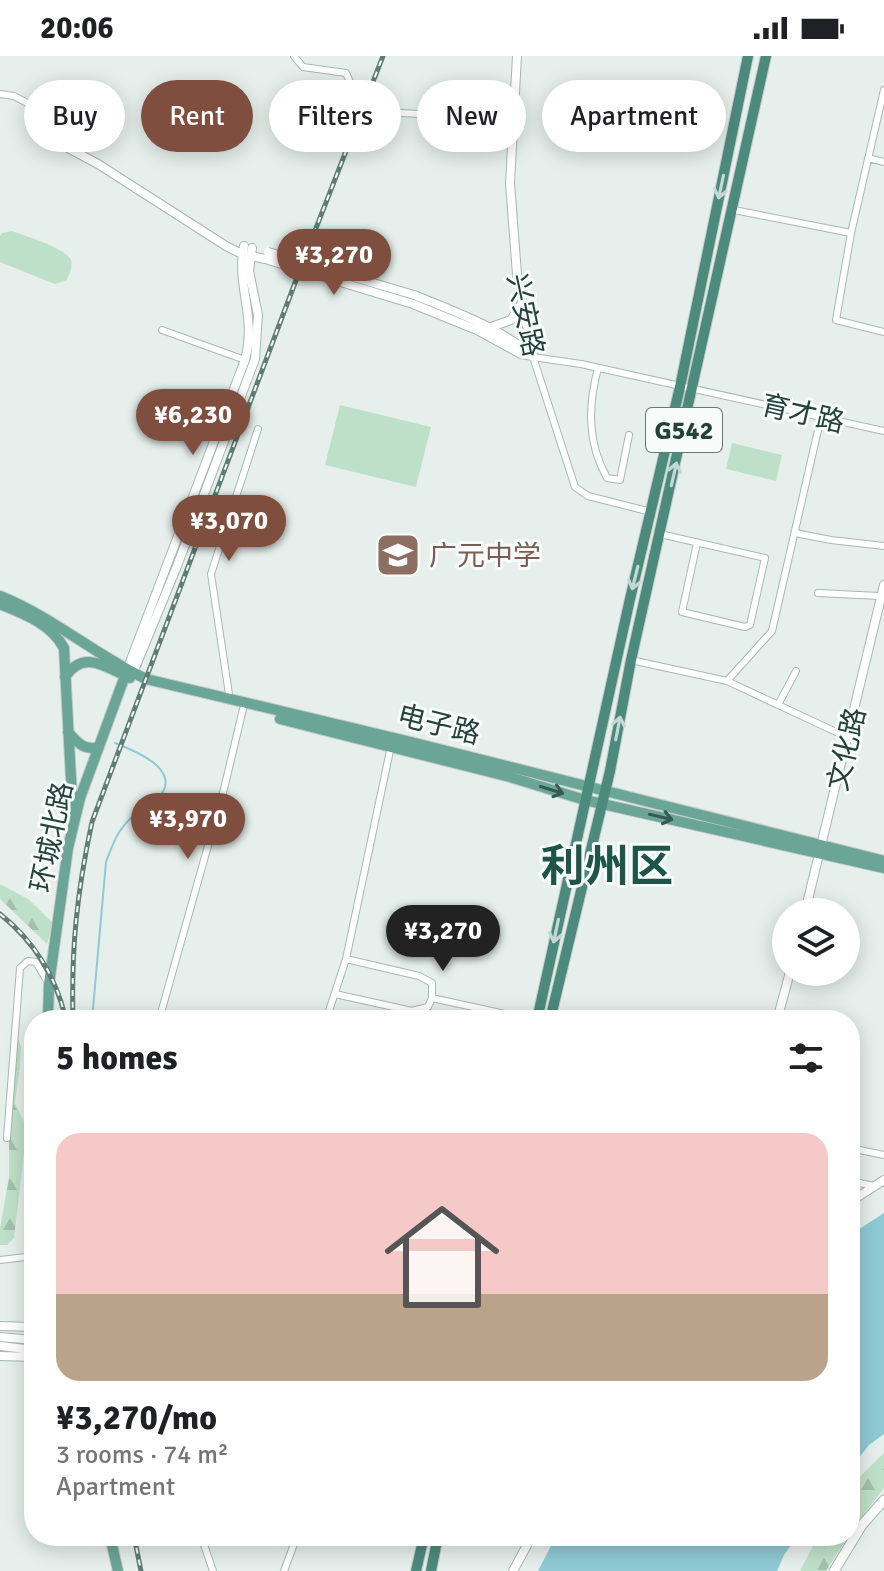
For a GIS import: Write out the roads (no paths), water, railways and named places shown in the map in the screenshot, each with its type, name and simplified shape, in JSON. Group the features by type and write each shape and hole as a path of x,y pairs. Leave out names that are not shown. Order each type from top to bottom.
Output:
{"highway":[{"name":"G542","path":"537,1010 680,387 748,56"},
{"name":"G542","path":"552,1010 606,790 631,660 766,56"},
{"path":"416,1571 422,1546"},
{"path":"431,1571 436,1546"}],"main road":[{"path":"684,365 698,369"},
{"path":"673,415 687,418"},
{"name":"电子路","path":"0,596 53,621 144,685 510,777 585,800 884,861"},
{"path":"0,604 26,614 49,629 57,635 64,648 73,826"},
{"path":"65,677 73,665 82,661 129,673"},
{"path":"103,665 121,688"},
{"name":"电子路","path":"129,673 230,701 588,785 884,868"},
{"name":"环城北路","path":"48,1010 49,984 73,826 80,798 129,673"},
{"path":"68,732 81,746 90,749 99,747"},
{"path":"860,1528 884,1500"},
{"path":"112,1546 118,1571"},
{"path":"834,1571 849,1546"}],"street":[{"path":"294,56 303,67 346,73 363,111 417,114"},
{"name":"兴安路","path":"515,80 517,56"},
{"path":"884,90 851,233 836,320 884,332"},
{"path":"0,94 24,101"},
{"path":"76,152 226,246 414,300 489,327 515,341 533,357"},
{"name":"兴安路","path":"511,152 514,246 522,302 533,357 575,487 588,496 651,512"},
{"path":"868,158 884,162"},
{"path":"734,210 851,233"},
{"path":"129,673 250,343 251,320 240,272 247,251"},
{"path":"129,673 183,552 255,359 258,315 247,251"},
{"path":"414,300 521,354 533,357"},
{"path":"489,327 511,320 522,302"},
{"path":"162,330 245,360"},
{"name":"育才路","path":"533,357 598,368 884,431"},
{"path":"598,368 590,398 590,422 594,449 607,478 620,480 629,435"},
{"path":"727,681 772,631 821,417"},
{"path":"230,701 211,574 258,429"},
{"path":"795,533 884,546"},
{"path":"660,534 765,558 750,625 745,627 682,612 697,543"},
{"name":"文化路","path":"809,898 884,585"},
{"path":"818,593 879,596"},
{"path":"631,660 727,681 849,738"},
{"path":"778,705 796,671"},
{"path":"162,1010 224,789 243,709"},
{"path":"329,1010 346,959 391,746"},
{"path":"346,959 419,976 432,983 432,998 428,1007 416,1010"},
{"path":"7,1138 21,966 28,961 36,962 49,984"},
{"path":"780,1010 786,986"},
{"path":"335,994 407,1010"},
{"path":"432,998 488,1010"},
{"path":"860,1150 884,1155"},
{"path":"860,1196 884,1180"},
{"path":"860,1183 875,1186"},
{"path":"0,1260 24,1257"},
{"path":"0,1326 24,1327"},
{"path":"0,1337 24,1339"},
{"path":"0,1346 24,1349"},
{"path":"0,1356 24,1357"},
{"path":"204,1546 213,1571"},
{"path":"284,1571 293,1546"},
{"path":"513,1571 527,1546"}],"water":[{"path":"884,1213 884,1434 860,1456 860,1229"},
{"path":"551,1546 791,1546 777,1571 538,1571"}],"waterway":[{"path":"93,1010 106,862 122,829 157,799 165,786 165,777 152,762 115,743"}],"railway":[{"path":"73,1010 76,920 92,822 383,56"},
{"path":"0,914 34,948 50,975 64,1010"},
{"path":"136,1546 141,1571"}],"place":[{"name":"广元中学","path":"398,555"}],"district":[{"name":"利州区","path":"607,866"}]}
